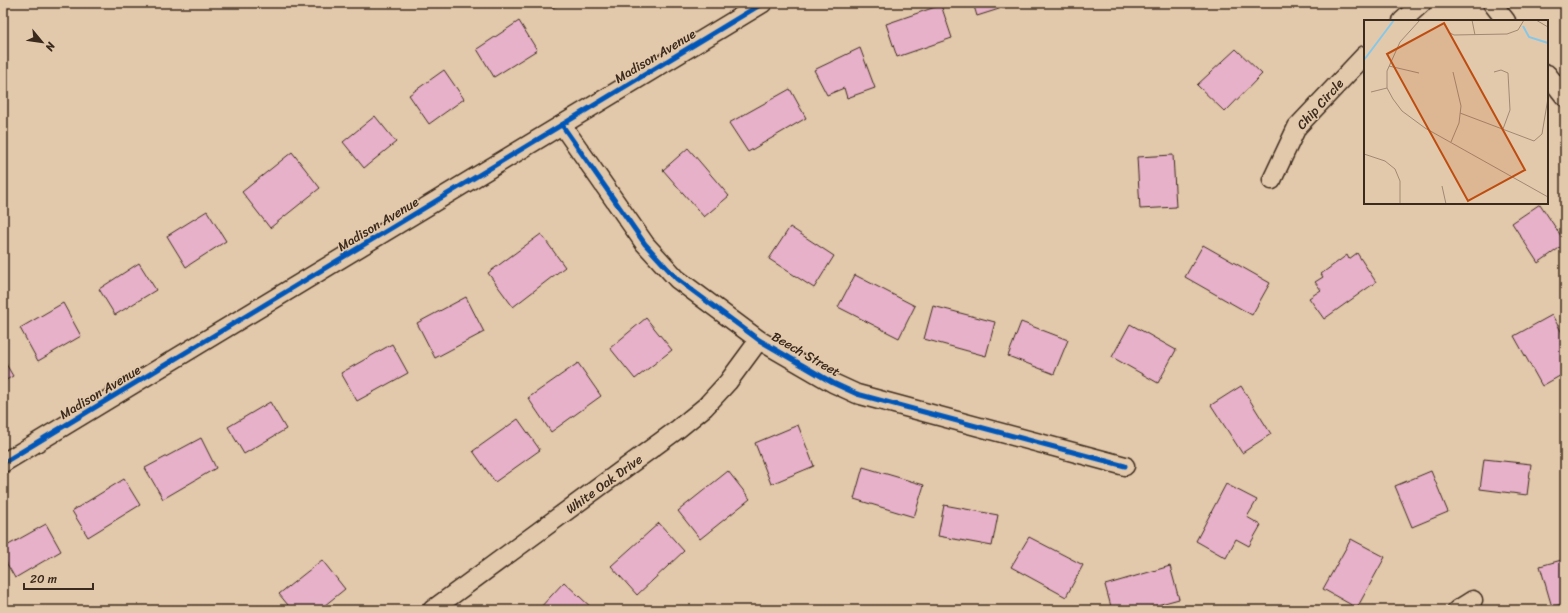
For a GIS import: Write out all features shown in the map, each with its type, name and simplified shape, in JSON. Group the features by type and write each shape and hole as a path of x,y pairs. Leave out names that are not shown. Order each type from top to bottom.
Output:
{"street":[{"name":"Madison Avenue","path":"3,463 763,3"},
{"path":"1403,20 1422,3"},
{"path":"1492,3 1505,20"},
{"name":"Chip Circle","path":"1272,180 1297,128 1364,56"},
{"path":"1548,75 1565,98"},
{"name":"Beech Street","path":"562,125 645,244 677,279 759,340 810,371 857,394 1125,466"},
{"name":"White Oak Drive","path":"432,610 672,434 705,407 728,382 759,340"},
{"path":"1457,610 1473,600"}],"building":[{"path":"549,3 562,3 552,8"},
{"path":"973,3 1018,3 977,16"},
{"path":"941,5 952,38 897,57 886,24"},
{"path":"519,21 537,50 494,77 477,49"},
{"path":"860,48 875,88 847,98 844,88 827,95 814,70"},
{"path":"1236,49 1262,74 1225,112 1197,85"},
{"path":"444,70 464,99 429,124 409,95"},
{"path":"790,89 806,118 748,152 729,123"},
{"path":"375,116 396,142 364,168 343,142"},
{"path":"688,148 729,196 704,217 663,170"},
{"path":"292,152 320,188 270,228 242,192"},
{"path":"1173,155 1176,207 1140,209 1137,157"},
{"path":"1540,204 1565,244 1538,263 1512,223"},
{"path":"207,211 226,241 186,267 167,236"},
{"path":"790,227 834,256 814,288 769,259"},
{"path":"541,234 565,267 513,307 488,273"},
{"path":"1203,245 1270,283 1252,315 1185,277"},
{"path":"1357,253 1376,282 1324,319 1309,298 1321,290 1315,282 1323,277 1321,274 1347,255 1349,259"},
{"path":"139,263 156,290 115,315 99,289"},
{"path":"855,275 915,306 899,338 838,307"},
{"path":"466,297 484,332 435,358 417,323"},
{"path":"63,303 81,336 38,361 20,328"},
{"path":"933,306 995,322 986,356 924,339"},
{"path":"1552,315 1565,338 1565,373 1542,386 1514,336"},
{"path":"646,318 672,350 635,379 610,348"},
{"path":"1021,322 1068,340 1054,374 1008,356"},
{"path":"1130,324 1176,350 1158,383 1112,357"},
{"path":"392,344 408,373 357,401 341,373"},
{"path":"3,359 13,376 3,382"},
{"path":"578,363 601,396 551,432 528,398"},
{"path":"1241,386 1271,434 1242,453 1211,405"},
{"path":"270,402 286,429 244,454 228,427"},
{"path":"518,419 540,450 495,482 473,451"},
{"path":"798,425 814,466 771,484 755,443"},
{"path":"201,438 216,468 163,499 145,468"},
{"path":"1484,459 1531,464 1527,495 1480,489"},
{"path":"863,467 924,485 914,517 854,499"},
{"path":"728,471 750,499 700,539 678,511"},
{"path":"1431,471 1448,512 1412,527 1395,486"},
{"path":"124,479 140,505 88,537 72,511"},
{"path":"1226,484 1257,500 1247,517 1261,525 1249,546 1236,539 1226,558 1196,541"},
{"path":"944,505 998,515 992,546 938,536"},
{"path":"659,523 684,551 637,595 611,566"},
{"path":"46,524 61,551 15,578 3,557 3,548"},
{"path":"1029,537 1083,565 1066,597 1011,567"},
{"path":"1351,539 1385,557 1357,608 1323,589"},
{"path":"1565,559 1565,603 1552,607 1540,566"},
{"path":"322,560 345,589 319,610 292,610 279,594"},
{"path":"1170,566 1179,599 1139,610 1112,610 1105,585"},
{"path":"564,582 594,610 538,610"}],"cycle path":[{"path":"3,463 763,3"},
{"path":"562,125 645,244 677,279 759,340 833,383 857,394 1125,466"}]}
